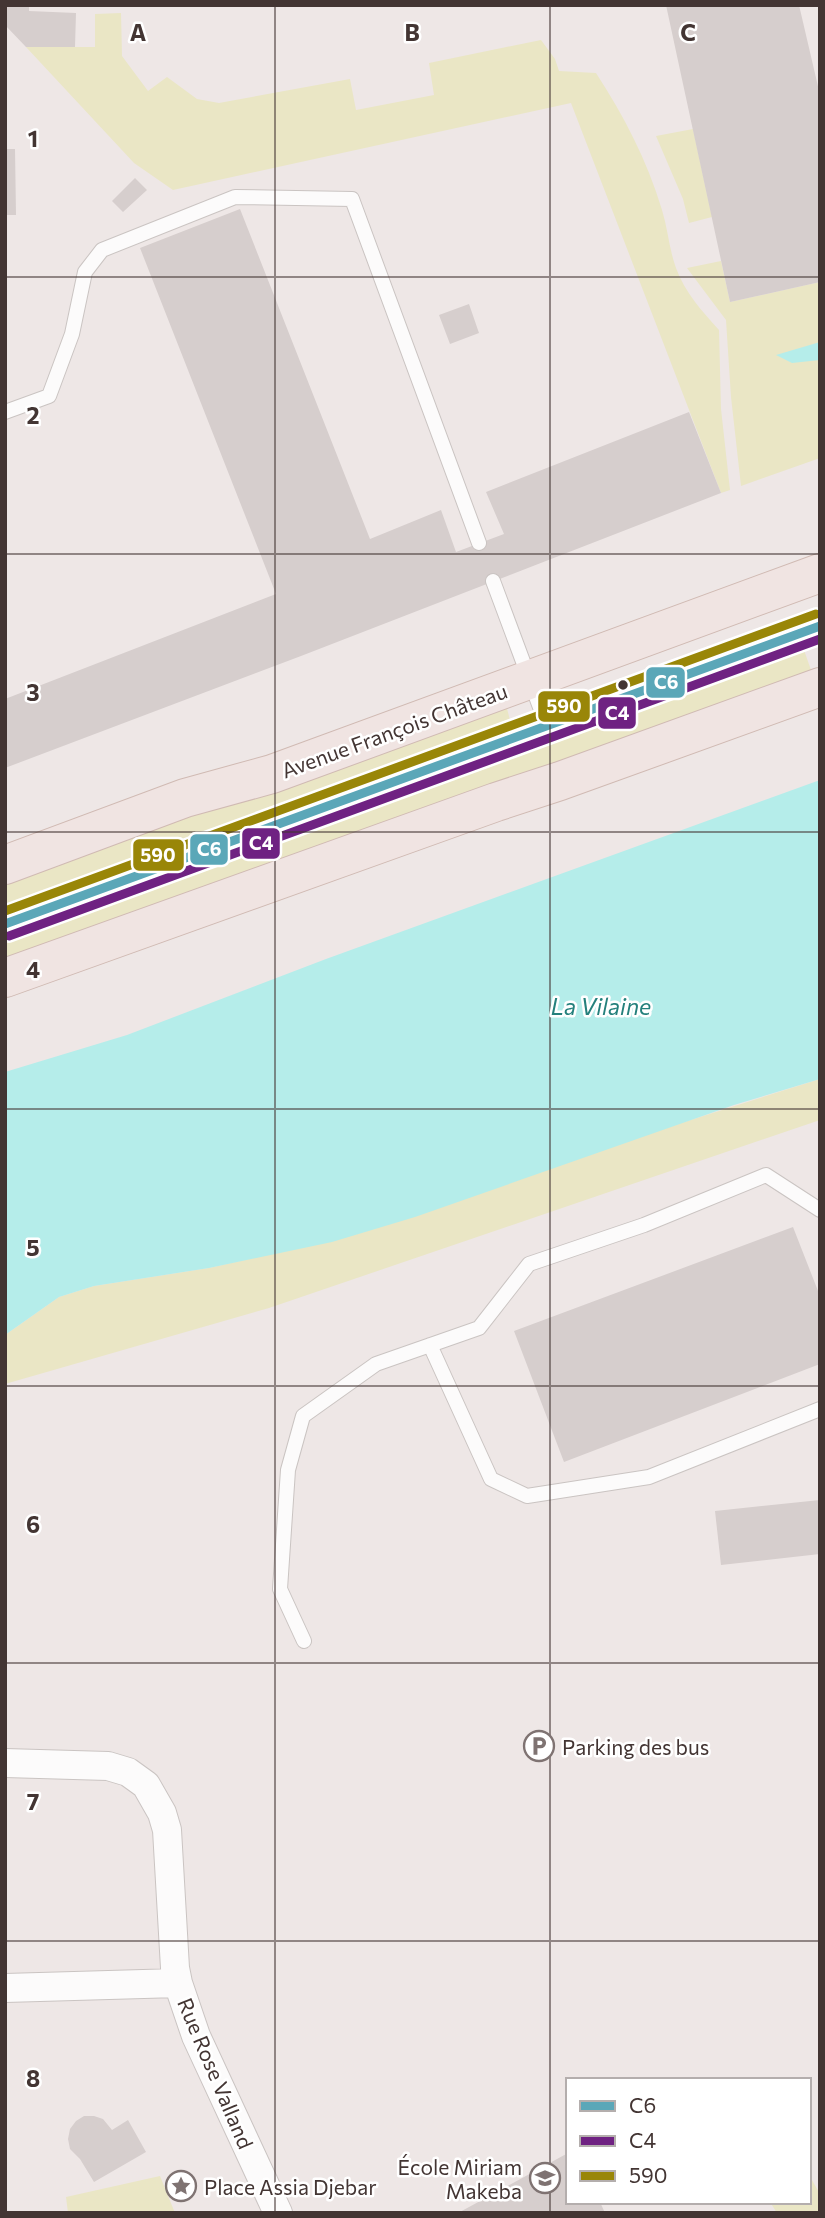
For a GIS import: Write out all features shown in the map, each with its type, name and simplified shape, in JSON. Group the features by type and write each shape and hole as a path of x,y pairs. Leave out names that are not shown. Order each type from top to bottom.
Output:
{"main road":[{"name":"Avenue François Château","path":"5,865 185,798 272,774 820,573"},
{"path":"5,978 820,687"}],"street":[{"name":"Rue Rose Valland","path":"5,1763 108,1766 128,1772 146,1785 162,1813 167,1830 178,1983 196,2036 278,2213"},
{"path":"5,1988 178,1983"}],"lane":[{"path":"5,412 49,396 72,334 85,272 102,250 235,197 352,199 479,543"},
{"path":"494,581 547,726"},
{"path":"5,924 820,626"},
{"path":"304,1641 279,1589 288,1470 303,1416 376,1364 480,1328 529,1264 644,1226 766,1175 820,1210"},
{"path":"430,1345 492,1479 527,1496 649,1477 820,1409"}],"shaded area":[{"path":"121,13 122,56 148,91 167,77 197,99 219,103 350,79 356,110 434,95 429,63 541,40 555,59 559,71 596,73 642,156 662,210 676,268 684,286 719,330 721,409 730,490 721,493 571,103 173,190 134,163 26,47 95,47 95,14"},
{"path":"693,129 712,217 689,223 683,199 656,136"},
{"path":"721,261 730,302 820,282 820,458 741,486 726,320 687,268"},
{"path":"804,650 811,670 5,965 5,943"},
{"path":"505,701 510,720 5,906 5,884"},
{"path":"820,1079 820,1120 269,1308 5,1384 5,1335 59,1297 94,1286 209,1268 261,1256"},
{"path":"160,2176 175,2213 68,2213 66,2197"},
{"path":"811,2178 820,2194 820,2213 777,2213 771,2204 811,2204"}],"water":[{"path":"820,342 820,360 792,363 776,355"},
{"name":"La Vilaine","path":"820,780 820,1079 734,1105 415,1217 332,1242 209,1268 94,1286 59,1297 5,1335 5,1072 127,1035 326,959"}],"building":[{"path":"5,5 29,5 29,11 76,13 75,47 26,47 5,25"},
{"path":"666,5 799,5 820,95 820,282 730,302"},
{"path":"5,149 15,149 16,215 5,215"},
{"path":"135,178 147,190 123,212 112,201"},
{"path":"240,209 370,539 441,510 456,552 504,534 486,492 689,412 721,493 5,768 5,699 276,594 140,248"},
{"path":"469,304 479,333 450,344 439,315"},
{"path":"793,1227 820,1296 820,1364 564,1462 514,1331"},
{"path":"820,1500 820,1554 721,1565 715,1511"},
{"path":"84,2116 103,2119 112,2130 128,2120 146,2152 94,2182 80,2159 70,2149 68,2139 70,2129"},
{"name":"École Miriam Makeba","path":"566,2154 566,2204 601,2204 605,2213 458,2213"}],"transit line":[{"name":"590","path":"5,911 816,614"},
{"name":"C6","path":"5,924 820,626"},
{"name":"C4","path":"9,936 820,639"}],"place":[{"name":"Parking des bus","path":"539,1746"},
{"name":"École Miriam Makeba","path":"545,2178"},
{"name":"Place Assia Djebar","path":"181,2186"}]}
